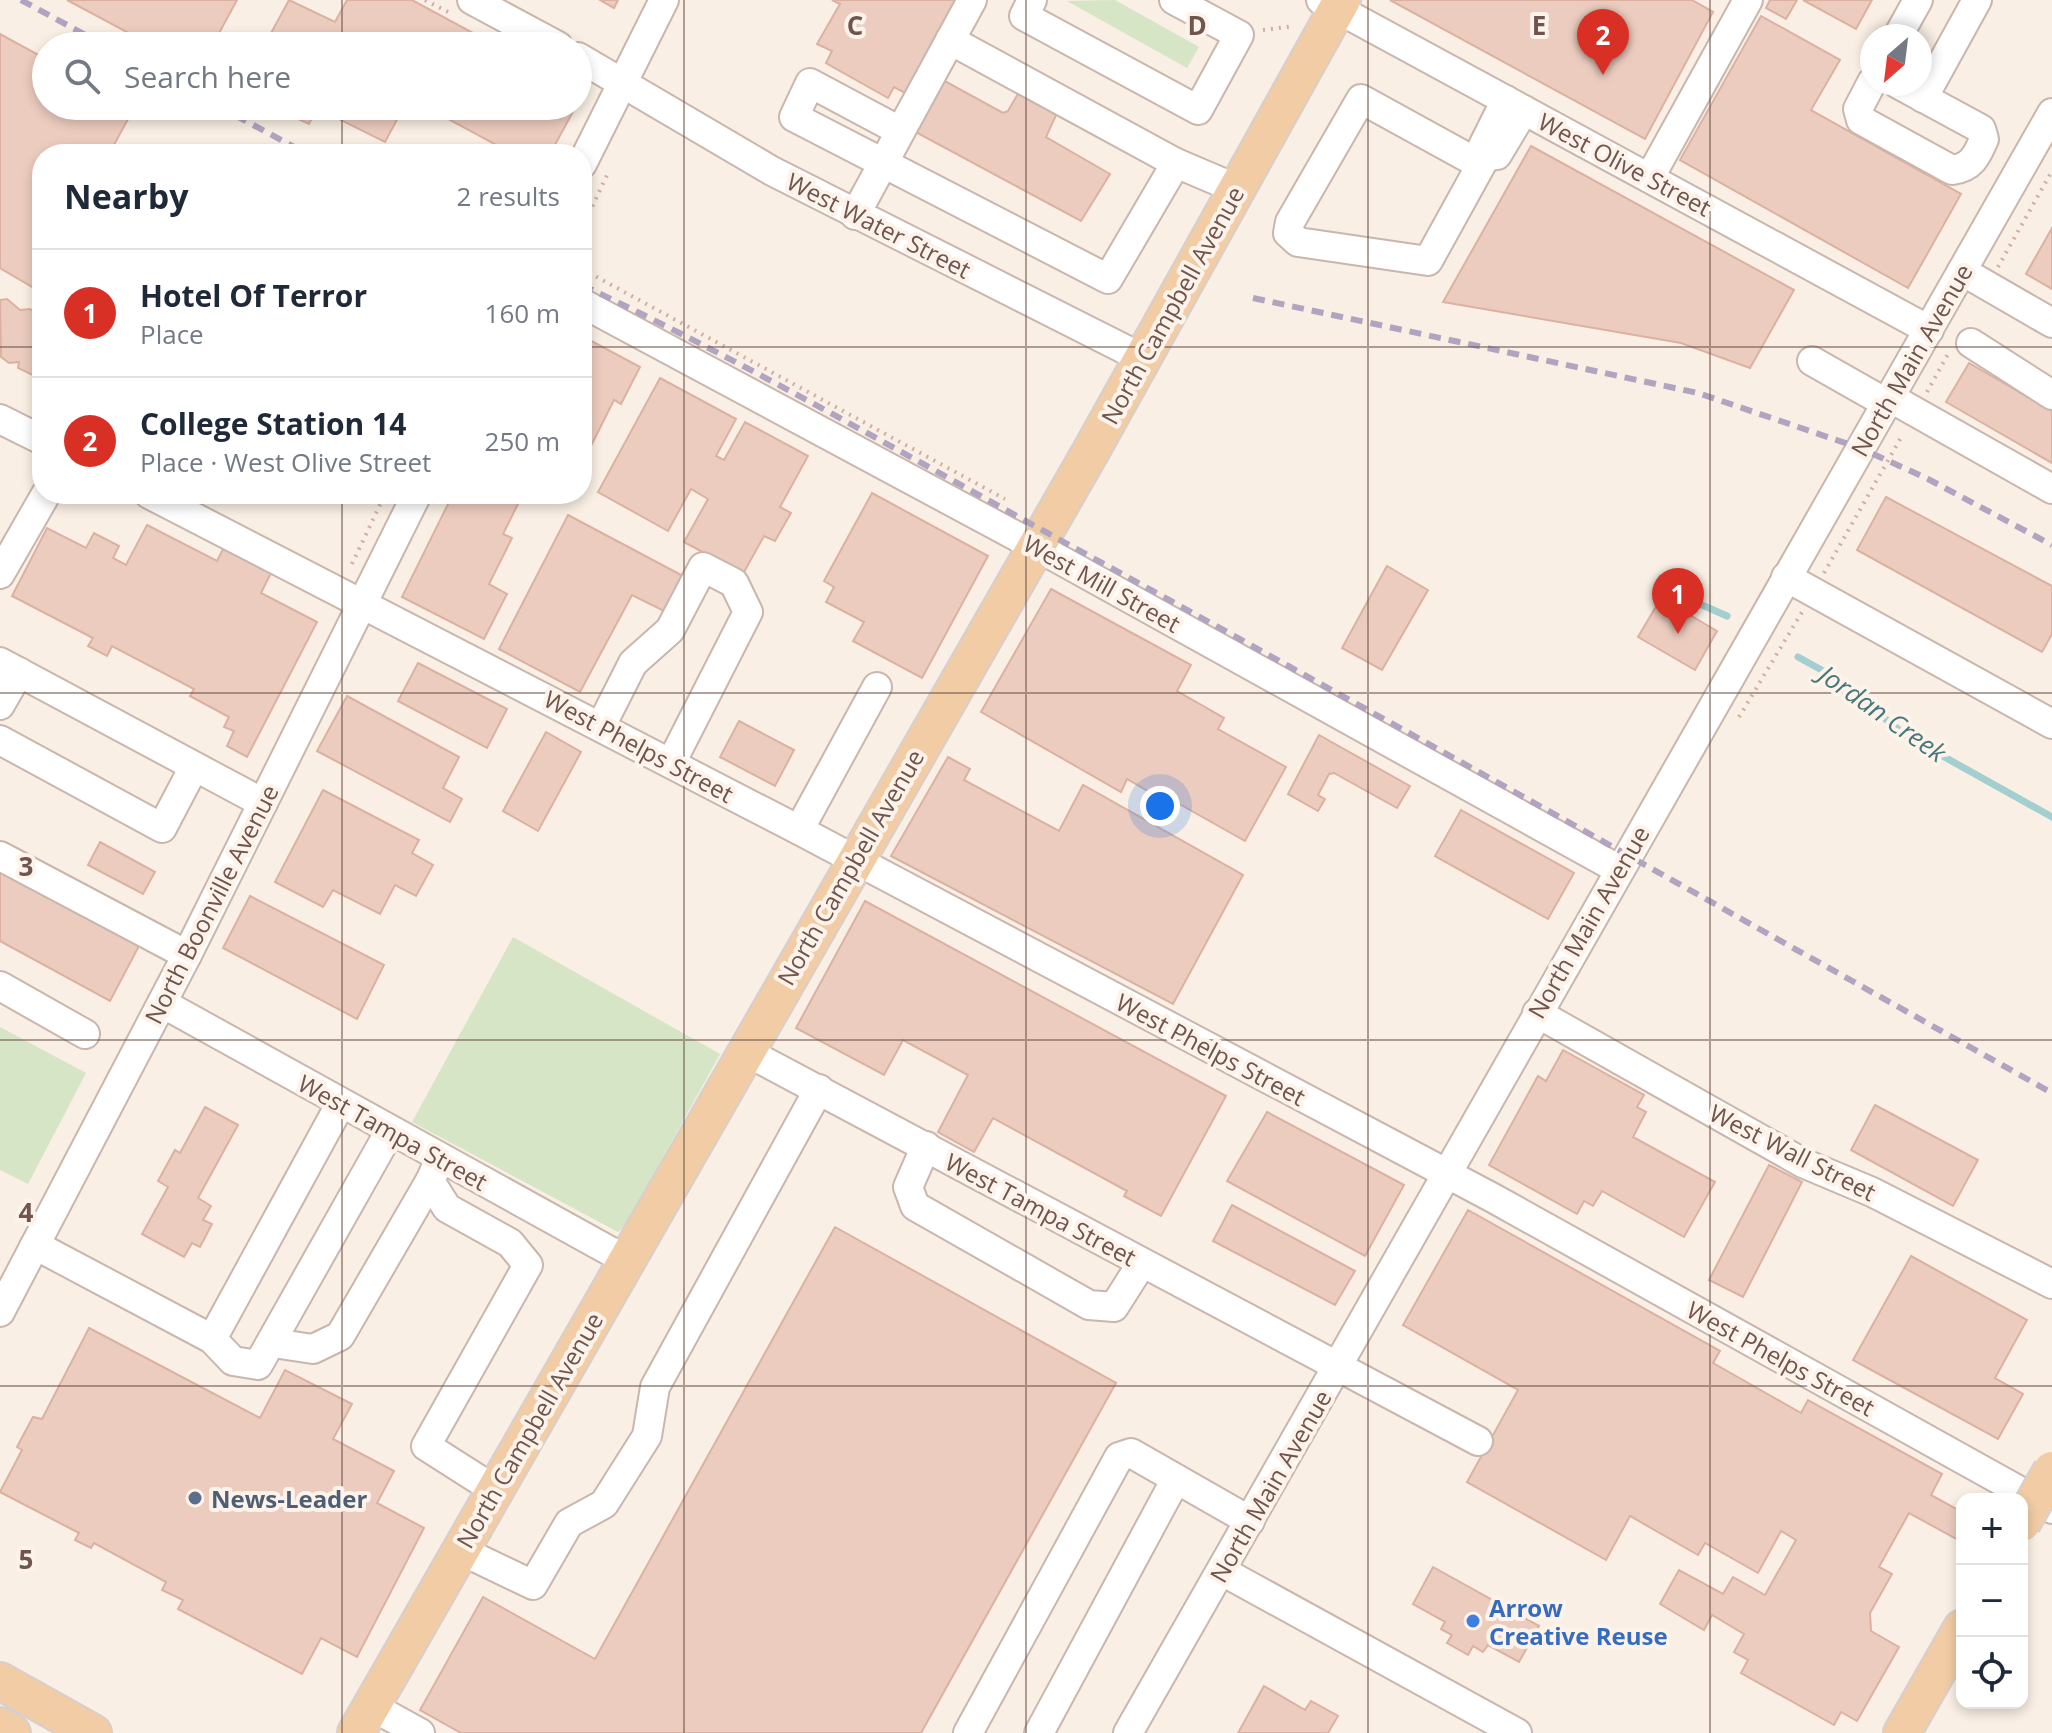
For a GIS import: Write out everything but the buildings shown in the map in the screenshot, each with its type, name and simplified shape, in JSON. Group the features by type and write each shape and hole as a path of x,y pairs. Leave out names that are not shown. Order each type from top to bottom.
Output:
{"main road":[{"name":"North Campbell Avenue","path":"364,1720 854,859 1036,546 1237,189 1333,3"},
{"path":"2028,1512 2052,1470"},
{"path":"1902,1733 1957,1637"},
{"path":"0,1681 93,1733"},
{"path":"0,1726 12,1733"}],"street":[{"path":"472,0 532,32"},
{"path":"596,167 623,81 664,0"},
{"path":"855,215 972,0"},
{"path":"1032,0 1024,16 1198,110 1239,35 1174,0"},
{"path":"1650,177 1748,0"},
{"path":"1905,24 1918,0"},
{"path":"1923,98 1977,0"},
{"name":"West Olive Street","path":"1333,3 1929,330"},
{"path":"950,40 1176,163 1237,189"},
{"name":"West Water Street","path":"592,64 772,171 1142,358"},
{"path":"900,131 810,83 794,117 1108,279 1176,163"},
{"path":"1865,96 1858,109 1861,120 1952,170 1965,169 1976,157 1984,139 1981,129 1919,96"},
{"path":"1484,161 1361,99 1290,222 1288,233 1298,242 1428,261 1484,161 1483,146 1515,105"},
{"name":"North Main Avenue","path":"1128,1733 1618,869 2051,117"},
{"path":"1962,271 2052,323"},
{"name":"West Mill Street","path":"592,308 1036,546 1618,869"},
{"path":"1971,343 2052,395"},
{"path":"1812,361 2052,489"},
{"path":"0,419 32,435"},
{"path":"0,574 40,504"},
{"name":"West Phelps Street","path":"169,504 601,726 1446,1174 2052,1509"},
{"name":"North Boonville Avenue","path":"0,1312 187,955 412,504"},
{"path":"601,726 633,663 670,630 703,567 734,583 748,612 671,763"},
{"path":"1786,577 2052,724"},
{"path":"0,705 10,667 263,803"},
{"path":"799,830 877,687"},
{"path":"0,740 162,828 194,767"},
{"path":"0,856 187,955"},
{"path":"0,986 85,1034"},
{"name":"West Tampa Street","path":"162,1003 390,1131 435,1170 626,1260"},
{"name":"West Wall Street","path":"1537,1013 1803,1163 1872,1192 2052,1284"},
{"name":"West Tampa Street","path":"745,1051 1478,1441"},
{"path":"460,1550 533,1585 569,1523 604,1504 647,1436 655,1387 819,1089"},
{"path":"212,1339 341,1103"},
{"path":"35,1245 212,1339 233,1361 258,1365 390,1131"},
{"path":"926,1146 908,1187 915,1206 1089,1305 1114,1307 1142,1263"},
{"path":"273,1343 313,1349 340,1336 435,1170"},
{"path":"435,1170 447,1208 510,1243 528,1265 426,1446 495,1490"},
{"path":"968,1733 1119,1457 1131,1453 1250,1521"},
{"path":"1039,1733 1176,1479"},
{"path":"1222,1571 1517,1733"},
{"path":"364,1720 420,1733"}],"path":[{"path":"1262,31 1300,25"},
{"path":"592,274 1015,505"},
{"path":"1774,660 1874,486"},
{"path":"350,575 352,560 380,504"}],"green space":[{"path":"1115,0 1199,47 1187,68 1067,1"},
{"path":"513,937 720,1054 625,1226 618,1232 412,1122"},
{"path":"0,1027 86,1073 28,1184 0,1170"}],"waterway":[{"name":"Jordan Creek","path":"1666,589 1727,616"},
{"name":"Jordan Creek","path":"1798,657 1836,678 1905,735 2052,817"}],"railway":[{"path":"21,0 80,32"},
{"path":"244,120 288,144"},
{"path":"592,290 844,420 2052,1093"},
{"path":"1253,298 1698,393 1860,448 1928,479 2052,545"}],"place":[{"name":"College Station 14","path":"1603,75"},
{"name":"Hotel Of Terror","path":"1678,634"},
{"name":"News-Leader","path":"195,1498"},
{"name":"Arrow Creative Reuse","path":"1473,1621"}]}
